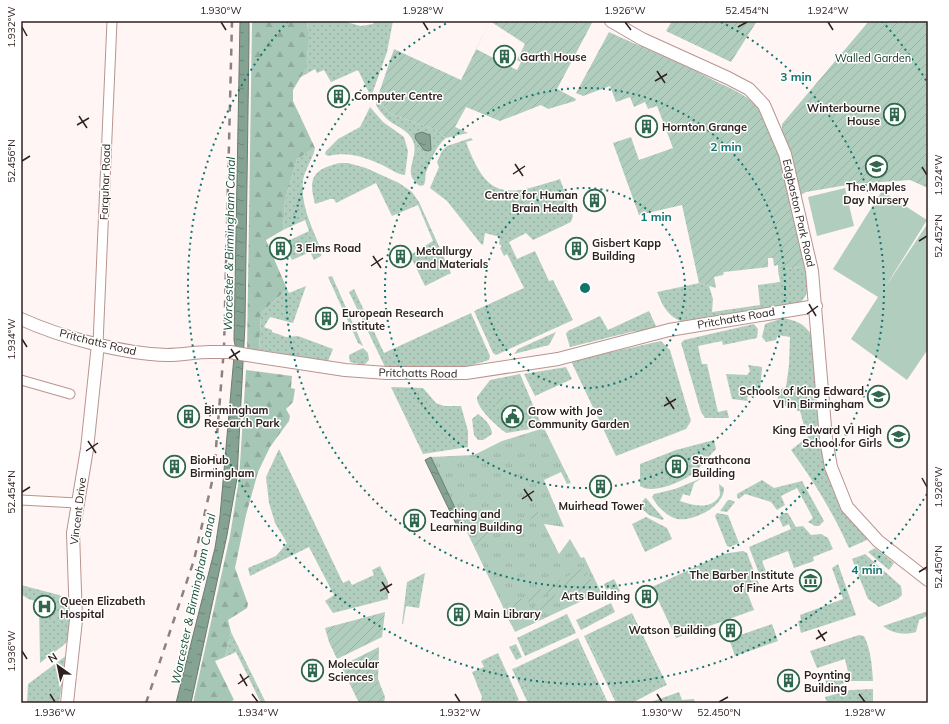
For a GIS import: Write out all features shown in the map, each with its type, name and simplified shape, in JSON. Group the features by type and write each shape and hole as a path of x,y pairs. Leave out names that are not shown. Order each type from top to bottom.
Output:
{"street":[{"name":"Farquhar Road","path":"98,344 112,21"},
{"name":"Edgbaston Park Road","path":"611,21 642,39 749,89 764,105 775,128 787,160 807,242 816,306 826,438 831,467 840,493 847,507 878,541 928,580"},
{"name":"Pritchatts Road","path":"21,319 68,336 142,353 168,355 230,352 345,370 387,374 466,373 558,359 669,330 816,306"},
{"name":"Vincent Drive","path":"67,703 76,620 73,543 77,503 87,448 98,344"},
{"path":"21,380 70,394"},
{"path":"21,500 77,503"}],"green space":[{"path":"252,21 307,21 309,39 306,68 293,90 293,101 315,148 297,159 285,200 283,230 266,240 287,289 261,313 259,350 247,351"},
{"path":"307,21 342,21 361,26 373,24 374,21 393,21 387,52 371,97 358,70 331,82 324,70 317,73 315,69 299,78 305,65 308,51"},
{"path":"490,21 593,21 557,89 576,99 575,101 548,109 541,105 500,121 466,107 455,127 468,133 446,138 436,130 391,114 377,99 394,49 461,80 476,49 517,70 521,62 517,60 525,44"},
{"path":"672,21 757,21 731,62 666,31"},
{"name":"Walled Garden","path":"869,21 928,21 928,188 910,180 853,184 806,192 801,195 782,135 782,124"},
{"path":"609,32 677,62 742,94 755,105 764,118 780,158 787,181 807,266 778,270 778,265 774,266 773,258 768,258 768,267 724,272 723,275 714,277 716,288 699,283 682,205 639,215 613,143 631,137 639,160 673,148 657,106 648,109 645,102 634,107 630,97 616,102 610,86 583,96 576,93"},
{"path":"377,99 391,114 436,130 446,138 439,145 432,158 426,172 424,185 420,186 411,176 414,147 411,137 384,116 376,105"},
{"path":"370,107 383,122 404,137 408,151 405,175 399,174 359,156 344,154 328,156 325,154 326,151 338,139 360,127"},
{"path":"471,138 473,140 466,142 474,162 491,185 501,189 513,191 542,185 560,179 573,216 571,222 533,240 526,233 509,242 517,259 535,251 549,281 553,280 573,320 496,355 493,353 474,311 524,288 507,254 504,256 500,248 502,246 499,244 500,237 485,233 483,245 481,244 447,201 430,188 439,167 437,162 442,151 447,146"},
{"path":"315,148 303,180 303,199 308,217 322,252 321,256 314,260 310,252 292,260 284,243 309,231 305,220 283,230 285,200 297,159"},
{"path":"340,163 348,163 366,168 399,183 412,192 419,202 451,273 425,286 410,255 433,241 418,205 392,216 376,183 336,203 334,199 330,199 315,204 312,187 315,176 324,168"},
{"path":"845,188 854,226 817,236 808,197"},
{"path":"882,191 927,220 884,289 928,223 928,349 907,380 851,339 878,297 833,269"},
{"path":"807,266 808,290 800,303 794,307 683,322 669,314 657,292 699,283 709,286 713,299 712,312 760,305 758,285 780,282 778,270"},
{"path":"332,276 363,346 358,343 328,277"},
{"path":"306,286 293,323 270,317 264,327 272,330 272,332 286,337 298,336 333,349 328,361 259,350 261,313 287,289 289,293"},
{"path":"354,289 384,353 471,313 490,356 489,360 469,366 385,367 349,292"},
{"path":"649,311 656,326 636,335 635,331 570,347 566,334 568,331 600,316 608,330"},
{"path":"783,318 793,320 801,324 813,337 820,424 806,433 800,411 797,411 796,407 777,405 779,390 786,387 789,365 790,337 778,335 776,340 766,342 762,337 765,324"},
{"path":"754,324 758,329 757,338 723,345 722,341 698,346 702,364 707,364 718,412 727,410 729,418 705,418 701,412 681,343 684,340"},
{"path":"556,332 549,345 514,354 518,349"},
{"path":"661,341 670,350 691,421 686,429 616,456 571,361"},
{"path":"363,348 368,353 369,360 364,365 350,362 349,355"},
{"path":"748,365 762,367 760,392 751,393 747,398 748,401 732,399 726,374 747,375 750,371"},
{"path":"566,367 572,379 535,396 524,374"},
{"path":"246,370 292,376 291,388 295,389 293,402 286,409 290,416 289,421 270,447 258,472 246,515 235,568 248,604 247,608 228,620 231,632 225,657 215,661 234,700 227,703 193,703 230,536 239,479"},
{"path":"520,374 541,424 536,428 506,433 483,411 477,397 490,380"},
{"path":"391,387 423,388 436,403 444,406 461,406 468,431 468,447 423,454"},
{"path":"500,397 506,401 510,408 506,414 495,402"},
{"path":"478,414 487,422 492,431 492,434 483,440 478,440 474,435 472,419"},
{"path":"544,428 571,483 567,484 561,472 544,480 564,527 544,524 559,554 570,539 581,558 584,557 601,592 515,632 431,457 474,455 502,441"},
{"path":"819,428 827,470 837,500 848,517 869,539 849,548 823,498 791,450"},
{"name":"Strathcona Building","path":"714,440 716,449 690,476 676,483 660,488 653,489 640,486 640,464 676,450"},
{"path":"279,449 343,583 349,580 352,585 374,575 372,570 380,566 388,582 388,599 333,613 325,601 334,595 309,547 250,576 248,568 276,556 287,543 275,523 269,503 266,477"},
{"path":"702,478 694,483 690,496 683,494 680,501 703,506 708,505 717,500 720,495 719,484 724,488 723,495 714,507 699,515 684,519 673,518 656,504 652,497 654,494 675,489"},
{"path":"762,480 774,488 802,481 824,521 819,526 815,526 808,522 813,518 797,488 781,496 785,505 777,510 771,502 745,494 739,499 737,497 737,494"},
{"path":"645,498 664,519 662,520 649,515 642,509 642,502"},
{"path":"728,500 735,502 727,512 720,511"},
{"path":"537,509 540,515 529,520 527,515"},
{"path":"717,513 728,515 739,543 730,547 727,546 715,516"},
{"path":"782,513 788,513 796,527 803,526 811,535 821,534 828,538 833,549 813,557 814,561 794,568 788,551 762,561 767,574 760,576 749,547 791,529 789,524 783,527 779,518"},
{"path":"520,517 523,523 505,531 502,525"},
{"path":"646,517 667,528 672,539 645,552 632,524"},
{"path":"488,531 491,538 475,546 471,540"},
{"path":"875,548 894,563 889,570 868,552"},
{"path":"743,551 747,553 760,587 747,592 754,610 676,638 652,587 723,554"},
{"path":"865,554 901,586 902,595 898,599 879,607 868,599 852,559"},
{"path":"838,564 856,615 801,633 798,621 801,620 800,615 843,599 832,568"},
{"path":"585,567 588,574 561,588 558,581"},
{"path":"425,573 419,608 406,606 402,624 407,582"},
{"path":"590,578 593,585 566,598 563,591"},
{"path":"614,579 620,591 613,594 610,588 606,590 604,584"},
{"path":"552,584 555,590 529,603 526,596"},
{"path":"21,585 59,595 65,598 72,608 69,638 65,644 40,663 39,602 28,599 21,594"},
{"path":"557,594 560,600 534,613 531,607"},
{"path":"521,598 525,605 506,614 503,607"},
{"path":"611,603 615,612 581,630 576,620"},
{"path":"527,609 530,615 511,624 508,618"},
{"path":"928,611 927,616 919,620 916,632 899,633 891,631 883,626"},
{"path":"385,612 382,637 337,659 329,642 325,628"},
{"path":"632,613 667,685 664,686 630,614"},
{"path":"567,614 576,633 525,656 517,638"},
{"path":"630,614 664,686 632,703 618,703 586,635"},
{"path":"772,624 778,641 735,656 729,639"},
{"path":"231,632 266,703 261,703 236,652 225,657"},
{"path":"586,635 618,703 616,703 584,636"},
{"path":"859,635 864,636 870,652 873,681 850,681 828,689 825,679 848,672 845,659 817,668 810,651"},
{"path":"578,638 608,703 606,703 576,639"},
{"path":"576,639 606,703 532,703 515,668"},
{"path":"516,644 522,657 516,660 509,647"},
{"path":"379,647 378,679 385,697 384,703 359,703 341,666"},
{"path":"498,653 519,700 513,703 480,703 482,697 472,672 484,667 481,661"},
{"path":"67,655 59,703 27,703 28,684"},
{"path":"515,668 532,703 528,703 512,669"},
{"path":"873,689 873,703 827,703 825,697 851,690"},
{"path":"679,692 682,700 694,699 695,703 648,703"}],"water":[{"path":"240,21 249,21 249,40 245,324 237,478 227,535 191,703 176,703 215,548 220,516 235,345"},
{"path":"422,132 430,135 431,150 424,150 415,138 416,134"},
{"path":"431,457 465,529 460,532 425,460"}],"railway":[{"path":"146,703 194,560 214,473 224,348 232,21"}],"place":[{"name":"Garth House","path":"504,57"},
{"name":"Computer Centre","path":"338,96"},
{"name":"Winterbourne House","path":"895,114"},
{"name":"Hornton Grange","path":"646,127"},
{"name":"The Maples Day Nursery","path":"876,167"},
{"name":"Centre for Human Brain Health","path":"594,201"},
{"name":"3 Elms Road","path":"281,248"},
{"name":"Gisbert Kapp Building","path":"576,249"},
{"name":"Metallurgy and Materials","path":"401,257"},
{"name":"European Research Institute","path":"326,319"},
{"name":"Schools of King Edward VI in Birmingham","path":"879,397"},
{"name":"Birmingham Research Park","path":"189,416"},
{"name":"Grow with Joe Community Garden","path":"513,417"},
{"name":"King Edward VI High School for Girls","path":"898,436"},
{"name":"BioHub Birmingham","path":"174,466"},
{"name":"Strathcona Building","path":"676,466"},
{"name":"Muirhead Tower","path":"601,486"},
{"name":"Teaching and Learning Building","path":"414,520"},
{"name":"The Barber Institute of Fine Arts","path":"810,581"},
{"name":"Arts Building","path":"646,596"},
{"name":"Queen Elizabeth Hospital","path":"44,607"},
{"name":"Main Library","path":"458,614"},
{"name":"Watson Building","path":"731,630"},
{"name":"Molecular Sciences","path":"312,670"},
{"name":"Poynting Building","path":"789,681"}],"water label":[{"name":"Worcester & Birmingham Canal","path":"229,244"},
{"name":"Worcester & Birmingham Canal","path":"193,599"}]}
